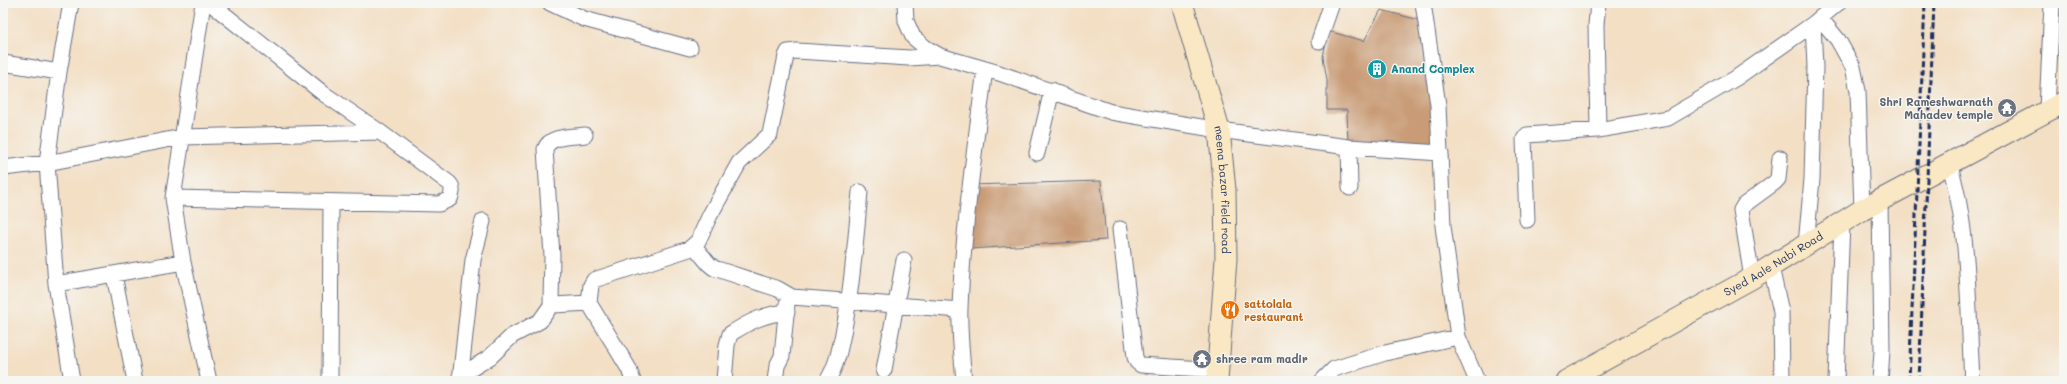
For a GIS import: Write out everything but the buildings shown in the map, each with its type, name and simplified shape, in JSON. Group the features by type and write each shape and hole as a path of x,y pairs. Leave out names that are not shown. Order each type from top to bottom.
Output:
{"main road":[{"name":"meena bazar field road","path":"1182,3 1219,130 1225,190 1226,259 1218,376"},
{"name":"Syed Aale Nabi Road","path":"1566,381 1752,278 1862,210 1980,145 2055,106"}],"street":[{"path":"71,3 59,72 47,163 56,284 72,381"},
{"path":"203,3 173,198 183,262 210,381"},
{"path":"173,198 439,204 450,199 452,189 448,183 380,132 324,94 210,3"},
{"path":"550,3 584,19 690,48"},
{"path":"905,3 906,21 913,36 926,48 940,56 1052,90 1111,112 1219,130 1349,146 1441,153"},
{"path":"1319,41 1332,3"},
{"path":"1423,3 1437,98 1441,153 1443,226 1458,337 1477,381"},
{"path":"1598,3 1596,25 1598,130"},
{"path":"1527,220 1525,136 1598,130 1658,121 1673,116 1736,78 1817,21 1838,3"},
{"path":"2052,3 2055,106"},
{"path":"1817,21 1838,40 1853,67 1858,91 1862,210"},
{"path":"1806,245 1812,179 1817,21"},
{"path":"633,381 629,369 589,303 591,285 594,280 689,249 694,246 739,162 770,134 788,52 797,51 909,58 940,56"},
{"path":"3,63 59,72"},
{"path":"964,381 960,310 970,178 985,69"},
{"path":"1037,153 1052,90"},
{"path":"3,168 47,163 182,137 380,132"},
{"path":"460,378 490,357 512,336 524,328 540,321 552,304 552,256 545,149 547,144 552,140 585,135"},
{"path":"1349,146 1350,188"},
{"path":"1752,278 1741,210 1744,205 1774,184 1778,179 1780,158"},
{"path":"1949,162 1954,180 1963,236 1972,381"},
{"path":"827,381 835,366 839,352 848,302 860,192"},
{"path":"1880,200 1882,351 1880,381"},
{"path":"330,381 332,202"},
{"path":"460,378 473,260 483,221"},
{"path":"1836,381 1842,222"},
{"path":"1120,229 1135,357 1137,362 1141,365 1218,376"},
{"path":"694,246 714,268 778,289 788,296 896,306 960,310"},
{"path":"884,370 904,260"},
{"path":"56,284 183,262"},
{"path":"1771,267 1781,312 1782,381"},
{"path":"114,275 135,381"},
{"path":"775,381 777,366 782,356 788,296"},
{"path":"552,304 589,303"},
{"path":"724,381 727,345 730,334 749,322 767,314 787,312"},
{"path":"1322,381 1334,369 1385,354 1458,337"}],"railway":[{"path":"1909,381 1925,3"},
{"path":"1919,381 1934,3"}],"place":[{"name":"Anand Complex","path":"1377,69"},
{"name":"Shri Rameshwarnath Mahadev temple","path":"2007,108"},
{"name":"sattolala restaurant","path":"1230,310"},
{"name":"shree ram madir","path":"1202,359"}]}
